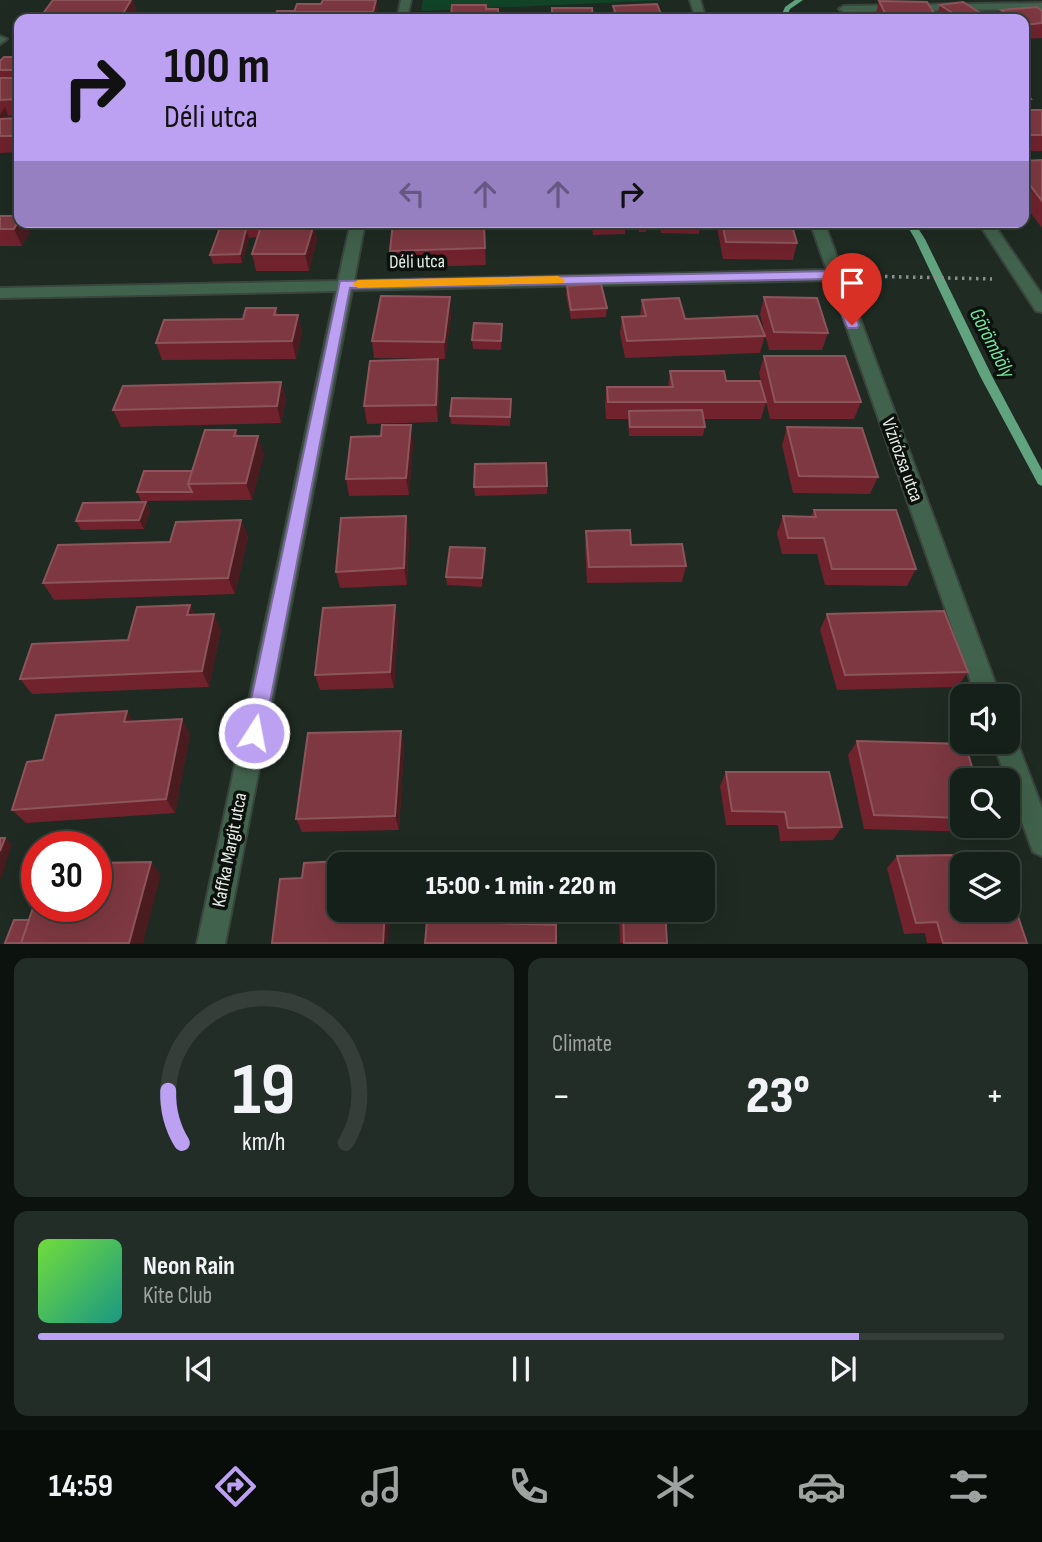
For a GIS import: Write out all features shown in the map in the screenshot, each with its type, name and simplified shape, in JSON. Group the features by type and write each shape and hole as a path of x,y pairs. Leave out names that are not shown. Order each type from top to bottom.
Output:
{"street":[{"path":"842,5 1042,6"},
{"name":"Kaffka Margit utca","path":"211,943 357,228"},
{"name":"Vízirózsa utca","path":"819,228 984,684"},
{"path":"989,228 1042,307"},
{"name":"Déli utca","path":"0,293 834,275"},
{"path":"1009,754 1042,843"}],"path":[{"path":"900,278 979,279"}],"green space":[{"path":"423,0 668,0 421,11"}],"building":[{"path":"53,0 131,0 123,14 43,14"},
{"path":"323,0 376,0 373,12 294,12 297,4 321,4"},
{"path":"879,1 927,2 934,14 886,14"},
{"path":"963,2 982,14 954,14 940,5"},
{"path":"657,4 661,14 616,14 613,6"},
{"path":"452,5 486,5 486,9 498,9 498,14 451,14"},
{"path":"1037,7 1042,11 1042,23 1029,24 1029,14 1006,14 1001,10"},
{"path":"552,8 592,8 593,14 552,14"},
{"path":"277,11 295,11 295,14 276,14"},
{"path":"737,13 772,13 772,14"},
{"path":"14,55 14,70 0,70 0,61 4,57"},
{"path":"0,78 14,78 14,99 0,100"},
{"path":"1029,110 1042,110 1042,135 1029,135"},
{"path":"14,118 14,136 0,136 0,119"},
{"path":"1042,160 1042,201 1029,184 1029,161"},
{"path":"0,216 14,216 14,229 0,229"},
{"path":"220,228 260,228 246,229 240,254 210,255"},
{"path":"261,228 313,228 305,254 252,254"},
{"path":"392,228 484,228 485,248 390,251"},
{"path":"723,228 793,228 797,243 726,242"},
{"path":"601,284 607,308 571,310 567,286"},
{"path":"381,296 450,297 444,342 372,341"},
{"path":"764,297 817,298 828,333 774,332"},
{"path":"679,298 685,319 757,316 765,336 627,341 622,317 646,316 642,300"},
{"path":"246,308 276,308 274,315 298,315 292,341 156,343 164,320 243,319"},
{"path":"474,323 502,324 501,341 472,340"},
{"path":"764,356 845,356 861,402 775,402"},
{"path":"438,359 436,405 364,406 370,361"},
{"path":"670,371 724,371 726,381 760,381 766,402 608,402 607,387 673,387"},
{"path":"281,382 277,406 113,410 123,386"},
{"path":"452,398 511,399 510,417 450,416"},
{"path":"702,410 705,427 630,427 629,411"},
{"path":"382,425 411,425 406,478 346,479 351,437 381,436"},
{"path":"787,427 862,428 878,477 799,476"},
{"path":"205,430 236,430 234,436 258,436 246,483 188,484"},
{"path":"546,463 547,486 474,487 475,464"},
{"path":"144,471 192,471 188,484 192,492 137,492"},
{"path":"146,502 139,520 76,521 83,503"},
{"path":"814,510 896,510 916,569 832,569 824,538 788,538 783,516 816,517"},
{"path":"406,516 404,568 336,572 341,518"},
{"path":"241,520 228,578 43,583 58,545 170,542 176,522"},
{"path":"630,530 631,545 682,544 686,566 589,567 586,531"},
{"path":"450,547 485,548 482,578 446,577"},
{"path":"190,605 187,615 214,614 202,671 20,679 32,644 128,640 137,607"},
{"path":"395,605 390,672 315,675 323,608"},
{"path":"944,611 968,672 845,675 827,614"},
{"path":"127,711 124,722 182,719 166,799 12,810 27,762 43,760 56,715"},
{"path":"401,731 395,816 296,819 308,733"},
{"path":"857,741 950,744 950,754 968,754 972,768 950,768 950,818 874,815"},
{"path":"726,772 829,772 842,827 788,828 785,812 732,811"},
{"path":"0,838 5,838 0,851"},
{"path":"950,855 950,922 1020,922 1027,943 943,943 937,922 916,923 897,856"},
{"path":"151,862 129,943 21,943 28,922 112,922 112,863"},
{"path":"327,862 327,922 384,922 383,943 272,943 280,879 302,878 304,863"},
{"path":"14,920 28,922 21,943 5,943"},
{"path":"427,922 556,925 556,943 425,943"},
{"path":"623,922 666,922 667,943 624,943"}],"waterway":[{"name":"Görömböly","path":"785,14 787,8 800,0"},
{"name":"Görömböly","path":"913,228 986,376 1042,481"}],"slow traffic":[{"path":"358,284 558,280"}],"route":[{"path":"254,733 345,284 834,275 852,325"}]}
